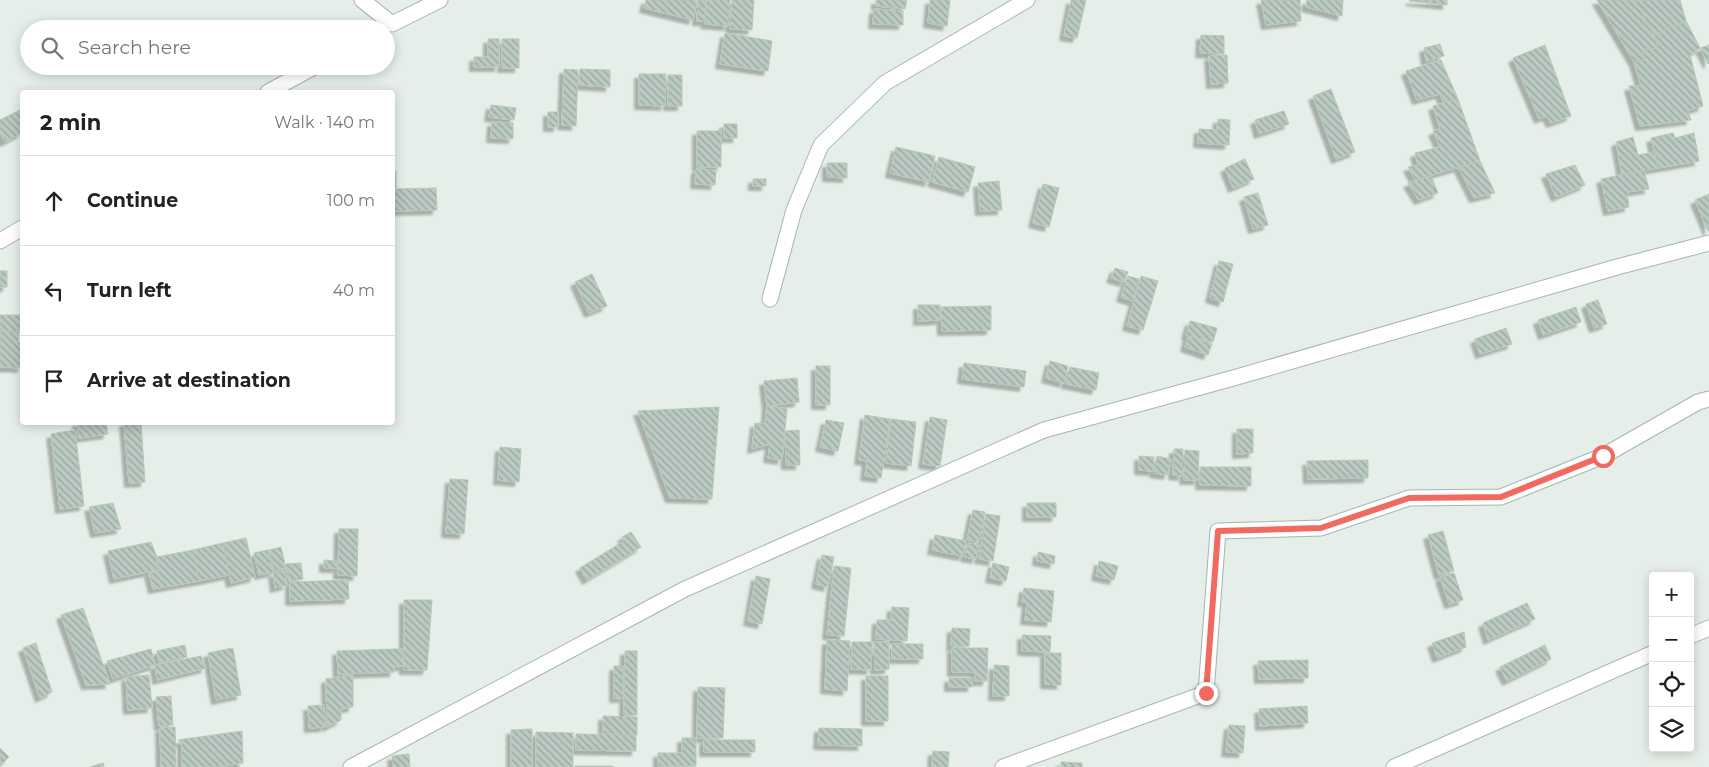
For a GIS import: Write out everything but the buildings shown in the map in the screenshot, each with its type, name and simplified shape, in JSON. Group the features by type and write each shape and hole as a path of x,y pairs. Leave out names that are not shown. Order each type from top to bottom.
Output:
{"street":[{"path":"362,0 382,20"},
{"path":"395,22 440,0"},
{"path":"770,299 794,210 821,145 886,83 1027,0"},
{"path":"272,90 299,75"},
{"path":"0,241 20,229"},
{"path":"351,767 685,589 1044,430 1238,377 1617,267 1709,244"},
{"path":"1003,767 1206,693 1218,531 1321,528 1409,498 1501,497 1603,456 1698,402 1709,399"},
{"path":"1694,634 1709,628"},
{"path":"1394,767 1649,655"}],"route":[{"path":"1206,693 1218,531 1321,528 1409,498 1501,497 1603,456"}]}
